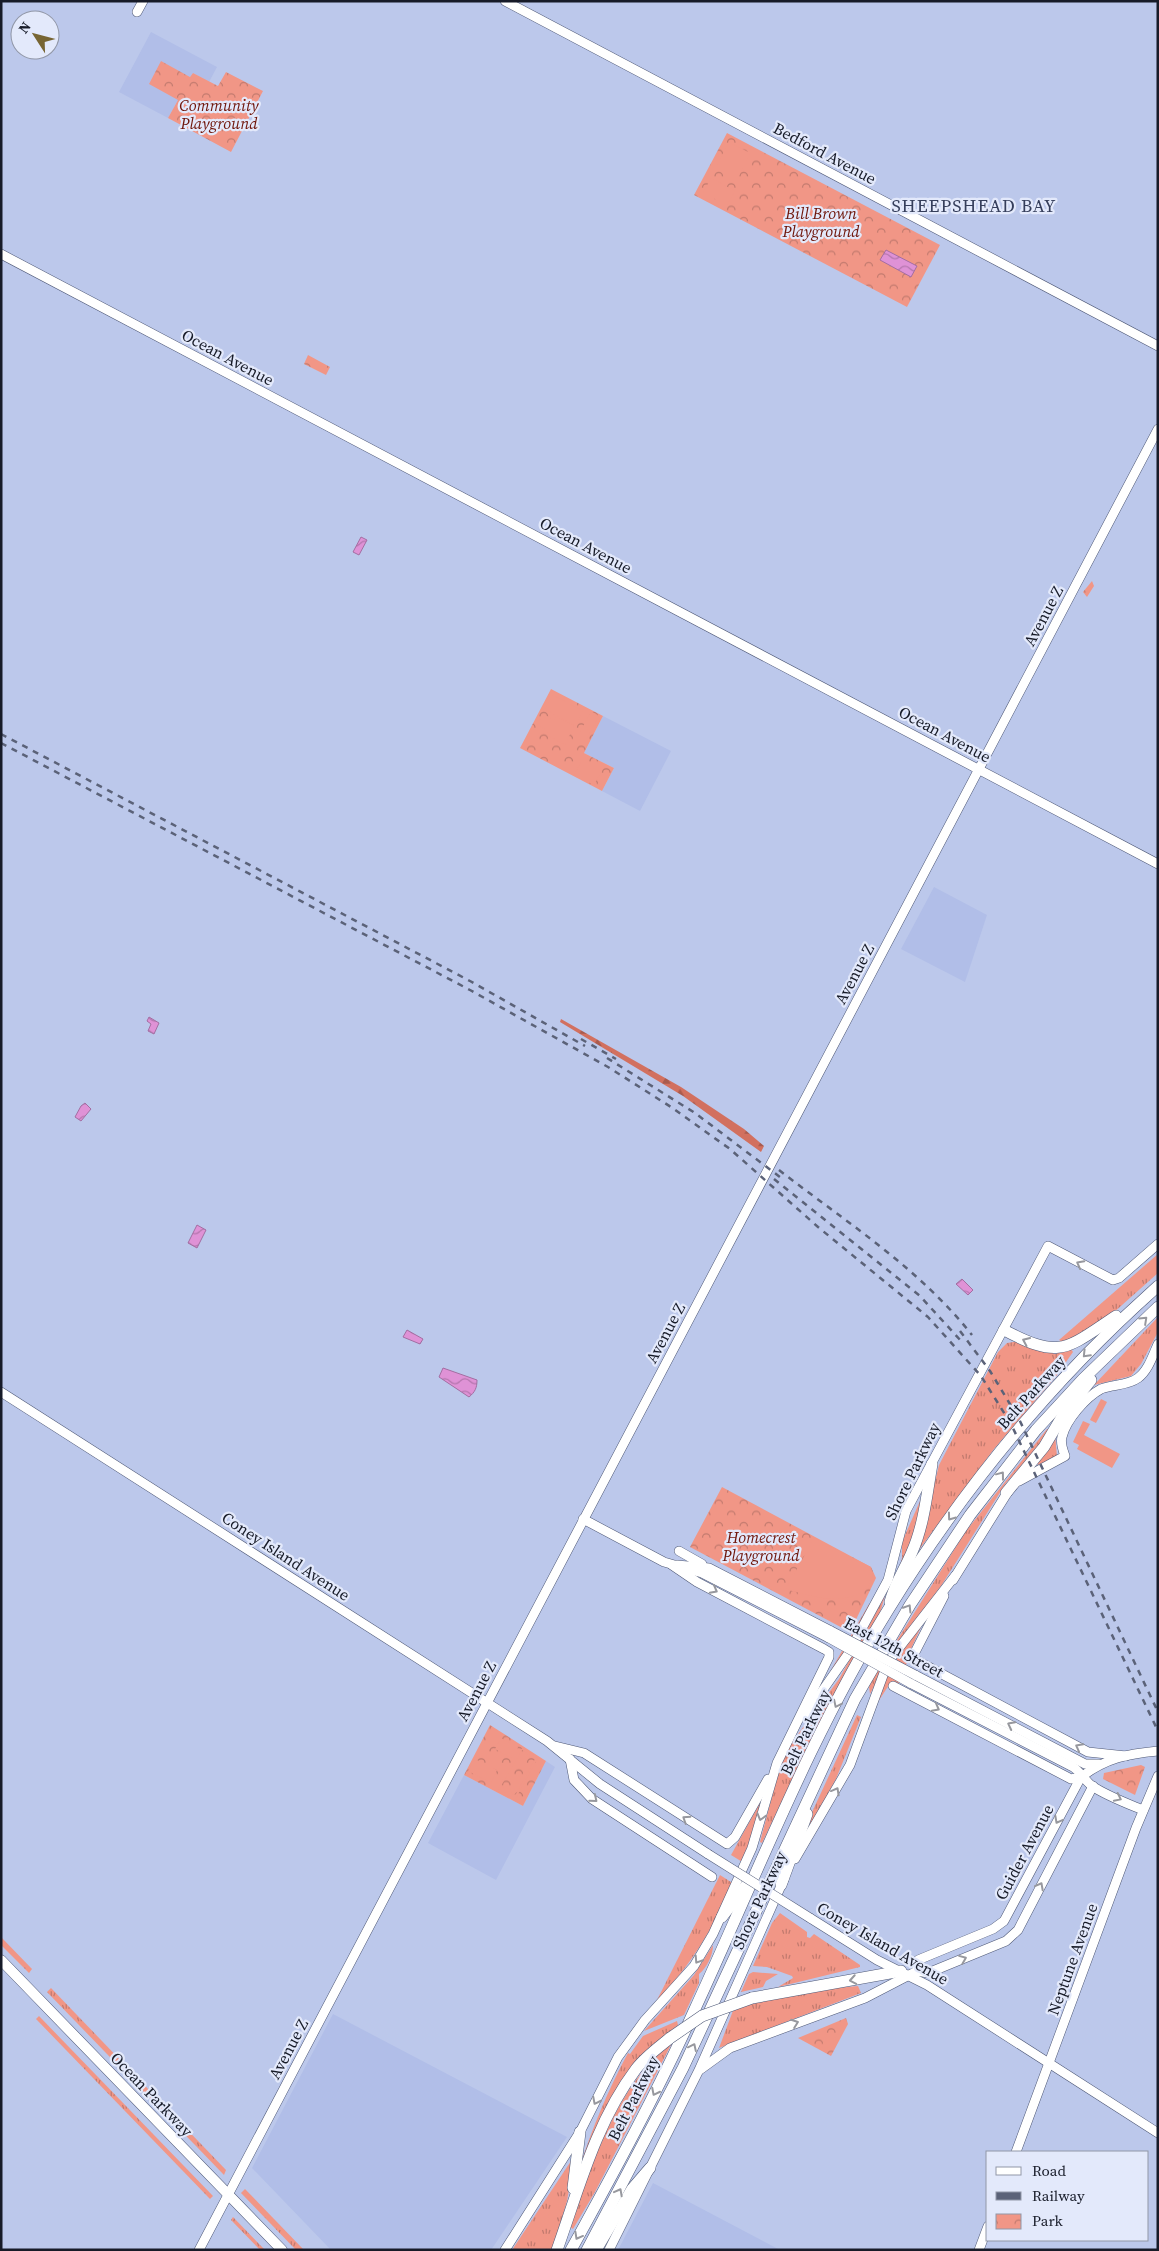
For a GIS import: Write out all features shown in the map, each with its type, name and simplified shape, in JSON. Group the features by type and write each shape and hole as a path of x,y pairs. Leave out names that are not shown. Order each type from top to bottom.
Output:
{"highway":[{"name":"Belt Parkway","path":"571,2250 616,2167 684,2033 755,1875 840,1697 887,1612 951,1516 1012,1436 1062,1379 1158,1286"},
{"path":"1004,1330 1038,1347 1054,1348 1071,1345 1086,1338 1147,1296"},
{"name":"Belt Parkway","path":"587,2250 637,2158 702,2028 821,1768 855,1699 886,1645 970,1515 1036,1430 1120,1342 1158,1307"},
{"path":"1006,1493 1044,1447 1063,1415 1120,1342"},
{"path":"1061,1438 1058,1431 1063,1415"},
{"path":"887,1612 895,1584 912,1552 921,1528 932,1464"},
{"path":"781,1885 800,1837 821,1768"},
{"path":"722,1917 735,1897 755,1875"},
{"path":"557,2250 593,2146 618,2096 637,2067 670,2038 702,2016 752,1998 909,1972"},
{"path":"571,2208 580,2132"},
{"path":"596,2250 632,2189 650,2168"}],"main road":[{"path":"137,12 143,1"},
{"name":"Bedford Avenue","path":"505,1 1158,346"},
{"name":"Ocean Avenue","path":"1,254 1158,864"},
{"name":"Avenue Z","path":"199,2250 1158,429"},
{"name":"Shore Parkway","path":"794,1730 848,1654 888,1580 906,1511 1048,1246 1113,1280 1119,1278 1158,1244"},
{"name":"Shore Parkway","path":"912,1658 955,1576 1006,1493 1020,1480 1065,1456 1061,1438 1065,1428 1090,1396 1101,1390 1120,1386 1140,1377 1158,1344"},
{"name":"Coney Island Avenue","path":"1,1392 553,1745 600,1784 708,1854 877,1960 909,1972 1158,2133"},
{"name":"East 12th Street","path":"584,1519 672,1565 697,1582 824,1648 829,1652 829,1657"},
{"path":"679,1551 709,1568"},
{"name":"East 12th Street","path":"672,1565 690,1564 709,1568 1073,1766 1079,1770 1081,1777 1093,1786 1143,1810"},
{"name":"East 12th Street","path":"672,1565 702,1573 830,1634"},
{"name":"Shore Parkway","path":"609,2250 699,2070 781,1885 850,1765 888,1662 955,1576"},
{"name":"Shore Parkway","path":"727,1844 735,1837 774,1771 829,1657"},
{"name":"East 12th Street","path":"912,1658 1088,1752 1126,1756"},
{"name":"East 12th Street","path":"912,1679 1085,1764 1099,1764"},
{"name":"East 12th Street","path":"893,1686 1071,1779 1081,1777"},
{"name":"Coney Island Avenue","path":"553,1745 584,1753 727,1844"},
{"name":"Guider Avenue","path":"699,2070 730,2048 866,1998 909,1972 918,1960 993,1929 1004,1921 1081,1777 1099,1764 1126,1756 1158,1751"},
{"path":"570,1759 574,1780 592,1799 712,1877"},
{"name":"Shore Parkway","path":"505,2250 580,2132 618,2057 645,2020 694,1966 722,1917 752,1848 774,1771"},
{"name":"Neptune Avenue","path":"1016,2151 1143,1810 1158,1776"},
{"name":"Guider Avenue","path":"909,1972 928,1973 994,1947 1006,1941 1018,1930 1093,1786"},
{"name":"Ocean Parkway","path":"1,1960 282,2250"},
{"path":"979,2250 986,2231"}],"shaded area":[{"path":"151,32 217,67 209,82 193,73 190,77 161,62 178,100 168,118 119,92"},
{"path":"603,716 671,751 640,811 602,791 614,768 584,753"},
{"path":"934,887 987,915 965,982 901,949"},
{"path":"546,1761 555,1767 496,1880 428,1843 464,1775 523,1806"},
{"path":"333,2014 567,2137 491,2250 331,2250 252,2168"},
{"path":"653,2183 780,2250 618,2250"}],"green space":[{"name":"Community Playground","path":"161,61 190,77 193,73 218,86 226,72 263,91 231,152 168,118 178,100 149,84"},
{"name":"Bill Brown Playground","path":"727,133 940,245 907,307 694,195"},
{"path":"729,142 750,153 738,178 716,167"},
{"path":"711,178 735,191 727,205 703,193"},
{"path":"308,355 330,367 326,375 304,364"},
{"path":"1092,581 1094,586 1087,597 1083,592"},
{"path":"551,689 603,716 584,753 614,768 602,791 520,748"},
{"path":"553,695 583,711 575,726 545,709"},
{"path":"591,711 599,716 587,738 579,734"},
{"path":"543,714 554,720 556,717 574,726 565,745 547,735 548,731 537,725"},
{"path":"581,762 601,772 594,785 574,775"},
{"path":"561,1019 681,1087 744,1129 764,1146 761,1152 683,1096 560,1022"},
{"path":"1158,1254 1158,1273 1112,1314 1064,1343 1059,1340"},
{"path":"1158,1317 1158,1332 1141,1364 1131,1376 1094,1385"},
{"path":"1019,1341 1055,1354 1071,1349 1073,1352 1057,1375 994,1449 918,1551 939,1465 998,1352 1007,1343"},
{"path":"1101,1399 1107,1402 1096,1423 1090,1420"},
{"path":"1083,1421 1090,1424 1084,1435 1120,1454 1112,1468 1077,1449 1079,1445 1073,1442"},
{"path":"1047,1429 1050,1430 1045,1441 1006,1483 941,1586 893,1649 870,1694 869,1687 875,1675 966,1531"},
{"path":"1055,1434 1057,1457 1038,1465 1036,1461"},
{"name":"Homecrest Playground","path":"722,1487 871,1567 876,1578 850,1632 690,1547"},
{"path":"920,1501 919,1527 898,1573 902,1558 902,1542"},
{"path":"814,1538 871,1567 872,1580 868,1586 854,1596 835,1599 815,1597 786,1589"},
{"path":"885,1596 880,1613 829,1703 762,1843 760,1842 779,1770 790,1745 839,1679"},
{"path":"869,1604 841,1660 819,1691"},
{"path":"922,1625 909,1653 902,1682 889,1685 876,1705 895,1663"},
{"path":"857,1715 861,1717 836,1779 811,1824 807,1823"},
{"path":"490,1725 546,1761 523,1806 464,1775"},
{"path":"501,1738 518,1747 517,1751 523,1748 538,1758 516,1798 498,1789 513,1759 495,1749","holes":["522,1750 535,1759 516,1794 514,1795 501,1786"]},
{"path":"475,1759 497,1770 491,1783 468,1771"},
{"path":"1141,1765 1145,1767 1135,1795 1103,1779 1104,1773"},
{"path":"760,1803 762,1805 744,1863 731,1855"},
{"path":"720,1875 734,1884 726,1900 691,1960 657,2000"},
{"path":"780,1913 807,1932 807,1937 810,1938 814,1934 860,1965 860,1967 778,1987 793,1978 792,1976 767,1967 753,1966 772,1923"},
{"path":"1,1937 32,1969 29,1973 1,1945"},
{"path":"713,1945 711,1957 699,1974 699,1983 684,2015 644,2031 694,1975"},
{"path":"753,1972 778,1974 766,1981 763,1987 741,1992 749,1974"},
{"path":"858,1986 861,1993 719,2048 734,2008 815,1990"},
{"path":"51,1988 226,2170 224,2175 47,1992"},
{"path":"39,2016 213,2196 210,2199 36,2019"},
{"path":"846,2018 848,2024 831,2056 798,2038"},
{"path":"677,2021 678,2025 658,2041 580,2166 601,2108 628,2053 630,2054 643,2036"},
{"path":"673,2041 595,2192 573,2229 570,2227 588,2177 621,2102 653,2059"},
{"path":"571,2161 574,2162 567,2201 553,2250 512,2250"},
{"path":"245,2189 304,2250 296,2250 241,2193"},
{"path":"233,2217 265,2250 260,2250 231,2220"}],"water":[{"path":"886,250 917,266 911,277 880,260"},
{"path":"361,537 367,540 359,555 353,552"},
{"path":"149,1017 159,1023 154,1034 148,1031 151,1024 147,1021"},
{"path":"85,1103 91,1109 81,1121 75,1117 81,1106"},
{"path":"197,1225 206,1230 197,1248 188,1243"},
{"path":"962,1279 973,1290 968,1295 956,1284"},
{"path":"407,1330 423,1339 420,1344 403,1337"},
{"path":"443,1368 477,1380 473,1393 469,1397 439,1377"}],"railway":[{"path":"1,734 470,981 585,1046"},
{"path":"1,743 470,990 608,1067 671,1107 730,1149 818,1227 928,1317 981,1376 1011,1424 1158,1731"},
{"path":"581,1039 616,1059"},
{"path":"607,1058 695,1113 784,1180"},
{"path":"779,1170 856,1227 905,1267 929,1288 972,1335"},
{"path":"774,1179 920,1296 962,1342"},
{"path":"960,1331 990,1371 1019,1419 1158,1712"}],"district":[{"name":"SHEEPSHEAD BAY","path":"974,206"}]}
